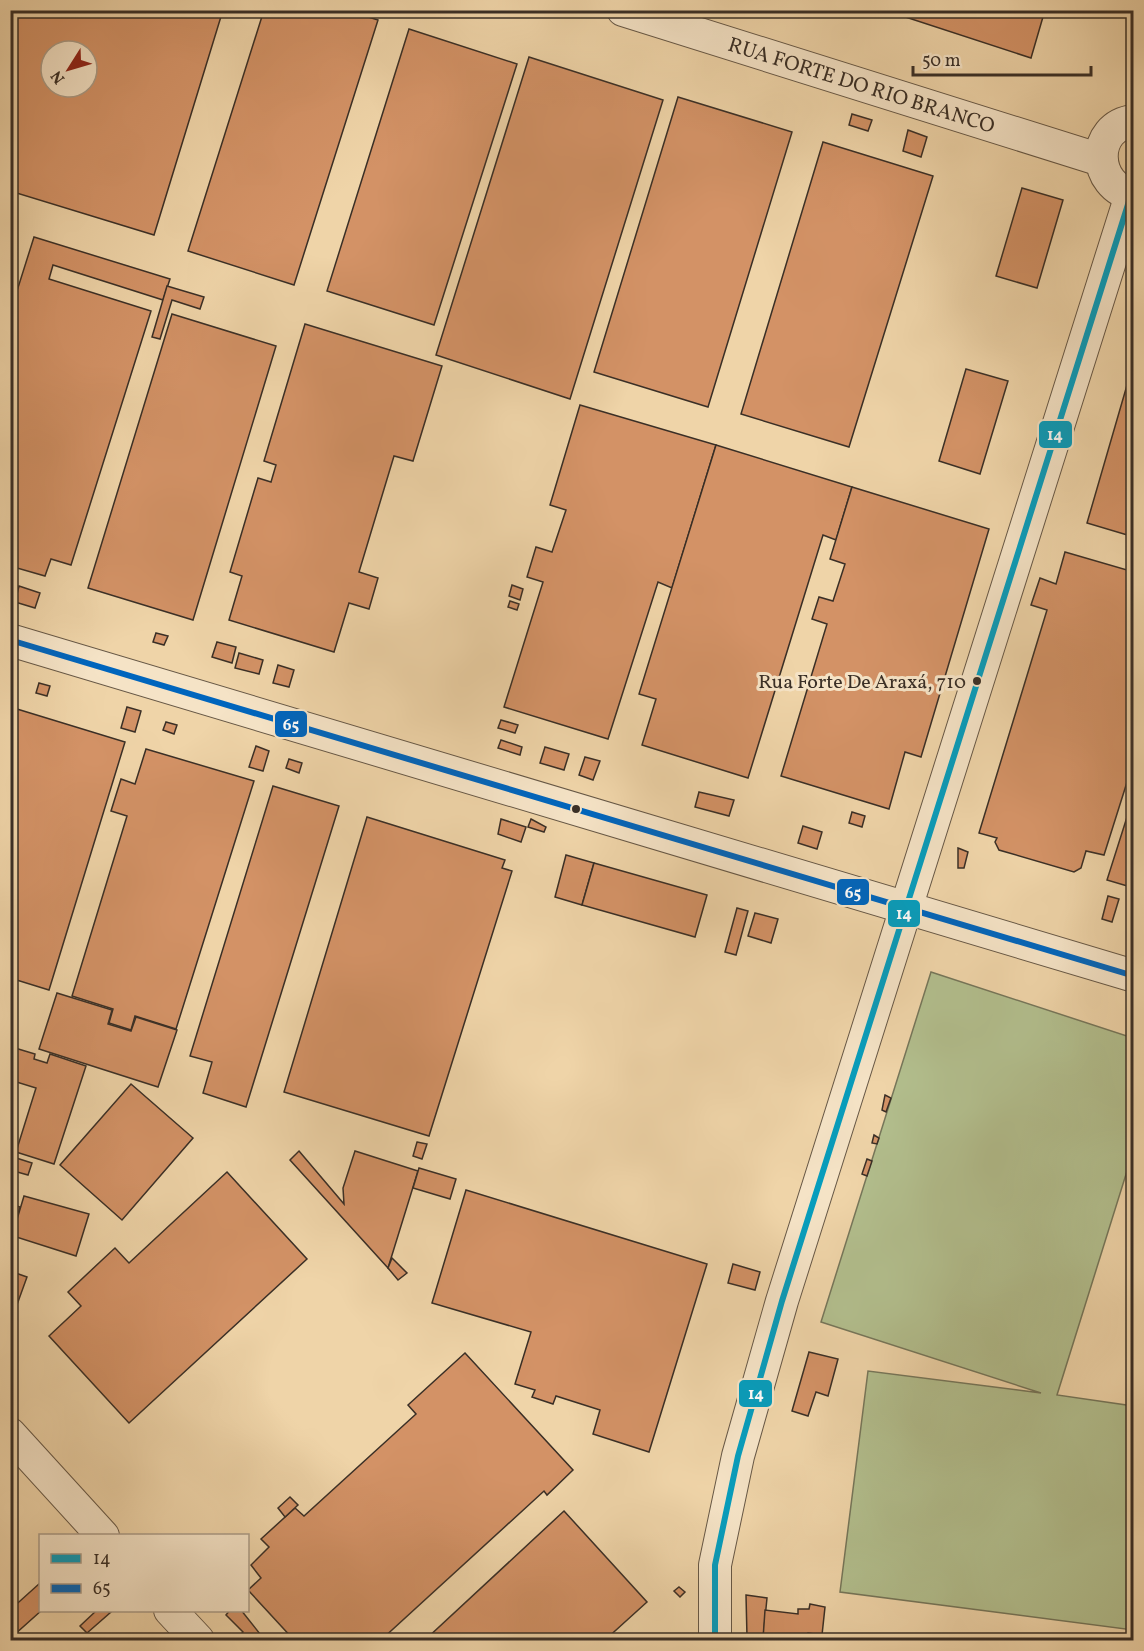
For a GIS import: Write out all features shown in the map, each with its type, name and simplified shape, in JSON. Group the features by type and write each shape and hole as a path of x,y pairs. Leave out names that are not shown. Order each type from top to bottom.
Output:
{"street":[{"name":"RUA FORTE DO RIO BRANCO","path":"623,10 1101,160"},
{"path":"715,1641 715,1565 738,1456 782,1301 904,909 1132,195 1110,182 1103,172 1102,147 1107,136 1116,127 1134,120"},
{"path":"10,640 1134,976"},
{"path":"10,1434 101,1534"},
{"path":"172,1612 198,1641"}],"green space":[{"path":"931,972 1133,1038 1133,1152 1057,1395 1133,1406 1133,1630 840,1592 868,1371 1041,1393 821,1322"}],"building":[{"path":"10,10 223,10 154,235 10,191"},
{"path":"264,10 346,10 378,20 294,285 188,251"},
{"path":"884,10 1045,10 1031,58"},
{"path":"409,29 517,64 434,325 327,291"},
{"path":"529,57 663,100 570,399 436,355"},
{"path":"678,97 792,132 708,407 594,372"},
{"path":"852,114 872,120 868,131 849,125"},
{"path":"908,130 927,137 921,157 903,151"},
{"path":"823,142 933,176 849,447 741,414"},
{"path":"1022,188 1063,200 1037,288 996,276"},
{"path":"34,237 170,279 163,300 53,265 49,279 151,311 71,565 51,559 45,576 10,566 10,313"},
{"path":"167,286 204,297 200,309 172,300 160,339 152,337"},
{"path":"172,314 276,346 193,620 88,588"},
{"path":"305,324 442,366 413,461 394,456 359,572 378,578 369,609 349,603 334,652 229,620 242,576 230,572 258,478 271,482 276,465 264,461"},
{"path":"1134,361 1134,537 1087,523"},
{"path":"966,369 1008,381 980,474 939,461"},
{"path":"580,405 716,445 672,588 658,582 608,739 504,707 543,582 527,577 536,547 552,552 566,510 550,505"},
{"path":"716,445 852,487 836,540 823,535 748,778 642,745 656,699 639,694"},
{"path":"852,487 989,529 921,757 905,752 889,809 781,776 827,624 812,619 819,597 833,601 845,564 830,559"},
{"path":"1065,552 1134,572 1134,760 1104,855 1086,851 1081,868 1074,872 999,850 995,842 997,838 979,833 1047,610 1031,605 1040,578 1056,584"},
{"path":"512,585 523,589 520,600 509,596"},
{"path":"19,586 40,593 35,608 15,602"},
{"path":"510,601 519,604 517,610 508,607"},
{"path":"156,633 168,636 164,645 153,642"},
{"path":"217,642 236,647 232,663 212,657"},
{"path":"239,653 263,660 259,674 235,668"},
{"path":"278,665 294,670 289,687 273,683"},
{"path":"39,683 50,686 47,696 36,693"},
{"path":"127,707 141,711 135,732 121,728"},
{"path":"17,709 125,742 49,990 10,978 10,731"},
{"path":"501,720 518,725 515,733 498,728"},
{"path":"166,722 177,725 174,734 163,730"},
{"path":"501,740 522,747 520,755 498,748"},
{"path":"256,746 269,751 263,771 249,767"},
{"path":"545,747 569,754 564,770 540,763"},
{"path":"146,749 254,781 176,1029 135,1016 131,1030 109,1023 113,1009 72,996 127,816 111,811 121,779 135,784"},
{"path":"585,757 600,761 593,780 579,775"},
{"path":"289,759 302,763 299,773 286,768"},
{"path":"273,786 339,806 246,1107 203,1093 212,1062 190,1056"},
{"path":"699,792 734,800 729,816 695,807"},
{"path":"1134,795 1134,888 1107,880"},
{"path":"852,812 865,816 862,827 849,823"},
{"path":"367,817 505,860 502,868 512,871 429,1136 284,1092"},
{"path":"501,819 526,827 521,842 498,834"},
{"path":"531,819 546,827 544,832 528,827"},
{"path":"803,826 822,832 817,849 798,843"},
{"path":"958,848 968,852 964,868 958,868"},
{"path":"566,855 594,863 582,905 555,897"},
{"path":"594,863 707,895 695,937 582,905"},
{"path":"1108,896 1119,899 1112,922 1102,919"},
{"path":"737,908 748,911 736,955 725,952"},
{"path":"755,913 778,919 771,943 748,936"},
{"path":"57,993 112,1010 108,1024 131,1031 136,1017 177,1030 158,1087 39,1049"},
{"path":"15,1048 35,1054 34,1059 47,1063 50,1054 86,1066 54,1164 16,1152 36,1088 10,1080 10,1051 14,1053"},
{"path":"131,1084 193,1138 122,1220 60,1165"},
{"path":"885,1095 891,1098 886,1112 882,1110"},
{"path":"874,1135 879,1138 877,1144 872,1143"},
{"path":"417,1142 427,1144 422,1159 413,1156"},
{"path":"299,1151 344,1204 343,1188 355,1151 418,1171 388,1268 290,1160"},
{"path":"10,1156 32,1163 28,1175 10,1170"},
{"path":"867,1159 872,1161 867,1176 862,1174"},
{"path":"419,1168 456,1179 450,1199 413,1188"},
{"path":"227,1172 307,1259 129,1423 49,1336 81,1306 68,1292 115,1248 129,1263"},
{"path":"466,1190 707,1264 649,1452 593,1434 600,1410 556,1396 553,1404 532,1397 535,1390 515,1384 531,1332 432,1303"},
{"path":"24,1196 89,1214 76,1256 10,1235 10,1224 15,1226"},
{"path":"10,1204 20,1207 17,1217 10,1215"},
{"path":"392,1258 407,1273 398,1280 388,1268"},
{"path":"733,1264 760,1272 755,1290 728,1283"},
{"path":"10,1271 27,1277 10,1324"},
{"path":"809,1352 838,1359 828,1396 816,1392 808,1416 792,1411"},
{"path":"465,1353 573,1470 547,1495 544,1491 381,1640 294,1640 249,1591 261,1578 251,1565 269,1547 261,1539 295,1508 304,1516 416,1414 408,1405"},
{"path":"290,1497 298,1505 285,1517 278,1508"},
{"path":"564,1511 647,1602 605,1640 425,1640"},
{"path":"39,1584 40,1612 14,1635 10,1632 10,1610"},
{"path":"679,1587 685,1592 680,1597 674,1591"},
{"path":"746,1595 767,1598 763,1639 747,1637"},
{"path":"810,1604 825,1607 822,1635 808,1633 806,1640 763,1639 765,1610 798,1614 798,1609 809,1609"},
{"path":"95,1612 111,1612 87,1633 80,1626"},
{"path":"228,1612 243,1612 264,1639 247,1640 241,1634 243,1632 226,1615"}],"transit line":[{"name":"14","path":"715,1640 715,1565 738,1456 782,1301 1131,195"},
{"name":"65","path":"10,640 1134,976"}],"place":[{"name":"Rua Forte De Araxá, 710","path":"977,681"}]}
